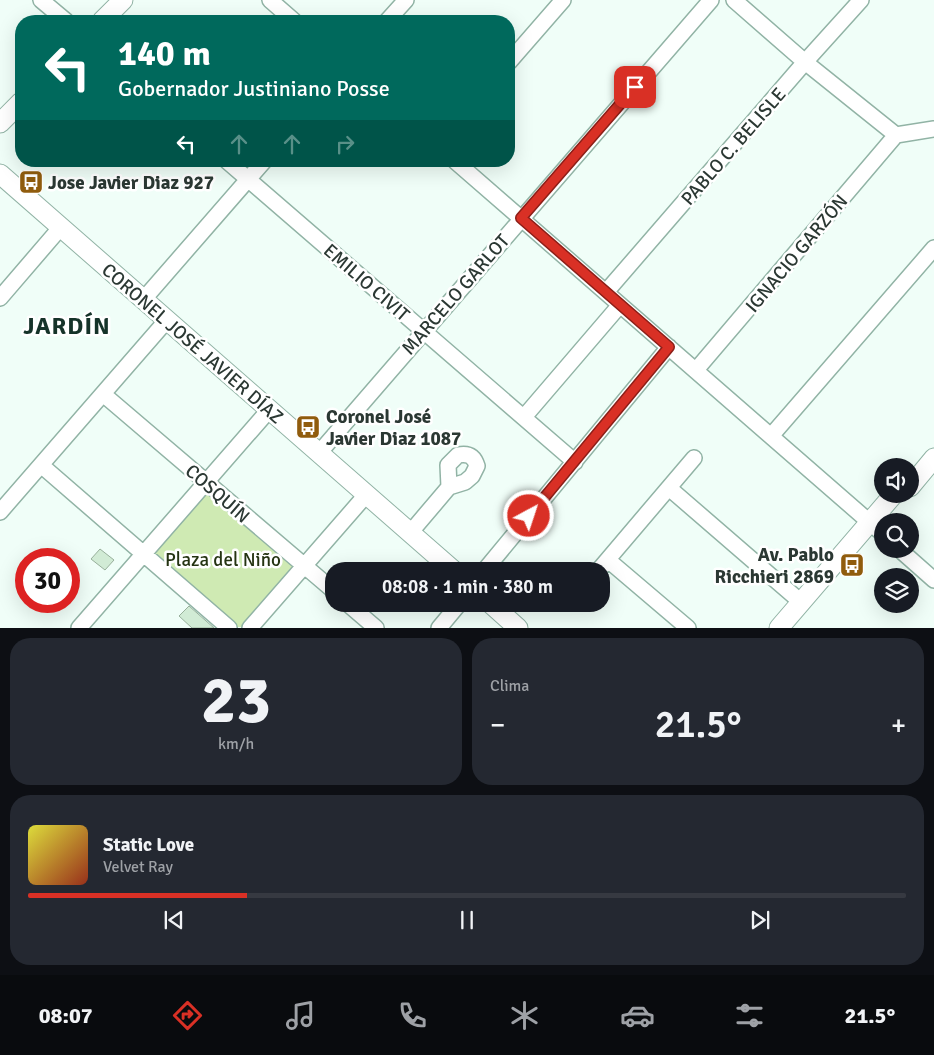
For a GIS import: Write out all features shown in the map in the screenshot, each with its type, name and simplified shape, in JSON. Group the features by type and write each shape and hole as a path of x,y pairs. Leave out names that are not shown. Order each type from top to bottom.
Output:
{"main road":[{"path":"108,15 123,0"},
{"path":"0,123 15,108"},
{"name":"CORONEL JOSÉ JAVIER DÍAZ","path":"0,174 444,562"},
{"path":"919,464 934,447"},
{"path":"919,476 934,458"},
{"path":"888,513 896,503"},
{"path":"779,628 801,602 874,529"},
{"path":"790,628 874,529"},
{"path":"500,612 518,628"}],"street":[{"path":"41,0 59,15"},
{"path":"270,0 287,15"},
{"path":"392,15 406,0"},
{"path":"515,55 563,0"},
{"name":"MARCELO GARLOT","path":"319,453 711,0"},
{"path":"734,0 805,62 896,135 934,129"},
{"name":"PABLO C. BELISLE","path":"606,292 861,0"},
{"name":"IGNACIO GARZÓN","path":"696,370 896,135"},
{"name":"EMILIO CIVIT","path":"234,167 575,462"},
{"path":"143,300 259,167"},
{"path":"462,167 874,525"},
{"path":"0,298 61,227"},
{"path":"771,436 933,250"},
{"path":"524,417 620,305"},
{"path":"0,512 167,320"},
{"path":"492,562 669,347"},
{"name":"COSQUÍN","path":"103,394 325,584"},
{"path":"79,628 269,410"},
{"path":"606,562 694,458"},
{"path":"42,464 229,628"},
{"path":"410,533 449,487"},
{"path":"669,488 801,602"},
{"path":"250,628 366,495"},
{"path":"909,558 934,580"},
{"path":"610,570 688,628"},
{"path":"357,612 376,628"},
{"path":"439,628 452,612"}],"green space":[{"name":"Plaza del Niño","path":"206,482 304,566 250,627 229,627 144,553"}],"building":[{"path":"100,549 114,560 105,570 91,559"},
{"path":"189,606 214,628 192,628 179,616"}],"place":[{"name":"Jose Javier Diaz 927","path":"31,182"},
{"name":"Coronel José Javier Diaz 1087","path":"308,427"},
{"name":"Av. Pablo Ricchieri 2869","path":"852,565"}],"district":[{"name":"JARDÍN","path":"67,326"}],"route":[{"path":"529,516 669,347 521,218 635,87"}]}
